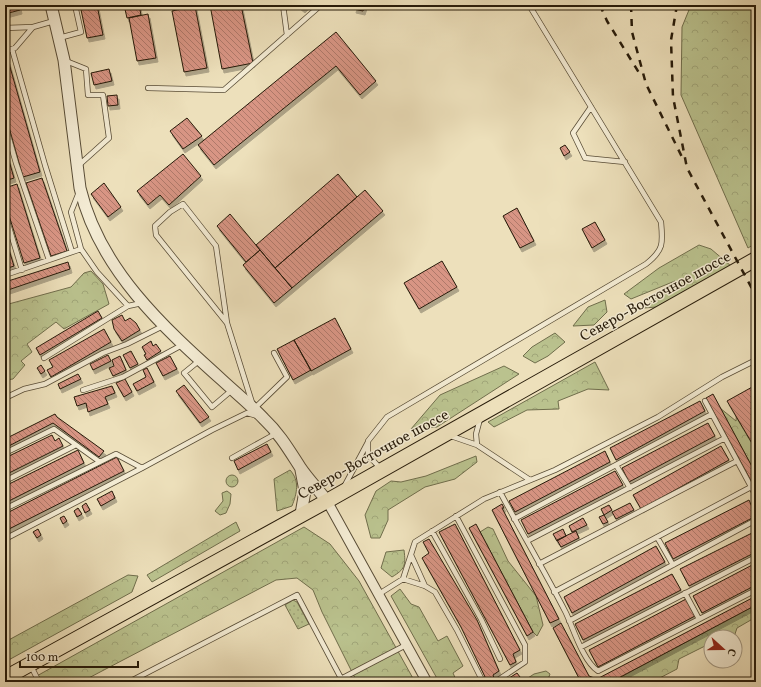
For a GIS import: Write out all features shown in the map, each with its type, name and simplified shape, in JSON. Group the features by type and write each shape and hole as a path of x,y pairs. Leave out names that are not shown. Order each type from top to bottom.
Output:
{"main road":[{"name":"Северо-Восточное шоссе","path":"5,678 381,470 756,259"}],"street":[{"path":"51,5 64,60 80,188 84,206 90,222 106,253 142,303 163,326 182,345 264,418 277,433 301,468 327,500 427,682"},
{"path":"301,468 305,491 301,514"}],"lane":[{"path":"59,38 81,32 75,5"},
{"path":"283,5 287,35"},
{"path":"148,88 224,90 321,5"},
{"path":"342,491 368,441 387,417 646,264 657,255 662,241 661,222 529,5"},
{"path":"5,28 33,27 55,20"},
{"path":"5,51 15,48 33,27"},
{"path":"12,49 44,165 72,252"},
{"path":"64,60 86,69 88,95 103,95 109,138 78,166"},
{"path":"591,107 573,133 585,158 625,162"},
{"path":"5,125 16,163 49,260"},
{"path":"80,188 71,212 81,249 97,272 128,306"},
{"path":"227,323 156,234 155,226 170,212 183,204 216,246 227,323 254,410 287,377 274,353"},
{"path":"5,214 22,270"},
{"path":"5,275 81,249"},
{"path":"44,358 128,306 142,303"},
{"path":"5,398 24,389 45,384 103,353 126,344 163,326"},
{"path":"82,390 123,377 182,345"},
{"path":"200,360 184,373 212,407 232,390"},
{"path":"379,594 403,579 415,542 456,516 484,499 555,470 658,417 722,376 755,361"},
{"path":"705,401 756,496"},
{"path":"5,539 247,413 264,418"},
{"path":"477,445 476,434 482,413"},
{"path":"514,519 712,414"},
{"path":"5,454 54,429 100,462"},
{"path":"232,458 277,433"},
{"path":"444,434 477,445 530,480"},
{"path":"527,541 725,438"},
{"path":"368,441 368,455 381,470"},
{"path":"5,481 76,445"},
{"path":"5,509 116,454 142,468"},
{"path":"539,564 737,461"},
{"path":"616,465 630,488"},
{"path":"554,592 751,487"},
{"path":"500,492 554,592 581,647 593,668 598,672 756,590"},
{"path":"456,516 525,645 525,662 495,682"},
{"path":"569,621 756,520"},
{"path":"432,531 481,619 500,659"},
{"path":"657,537 672,565"},
{"path":"411,555 425,586"},
{"path":"581,647 756,557"},
{"path":"403,579 425,586 435,592 484,682"},
{"path":"685,593 699,619"},
{"path":"129,682 297,595 342,680"},
{"path":"335,682 342,680 406,645"},
{"path":"30,664 39,682"}],"green space":[{"path":"691,5 756,5 756,243 748,248 681,95 682,27"},
{"path":"699,245 711,249 731,266 656,307 644,308 675,281 631,299 624,294 659,268"},
{"path":"91,271 103,284 109,304 64,329 56,322 27,344 32,352 21,361 25,365 13,379 5,380 5,305 71,287 84,273"},
{"path":"605,300 607,312 594,325 573,326 588,307"},
{"path":"555,333 565,342 548,356 535,363 523,356 532,347"},
{"path":"595,362 609,390 588,389 558,401 559,409 527,410 494,427 488,422"},
{"path":"504,366 519,374 437,427 411,429 440,395"},
{"path":"756,396 756,474 720,408 736,421 737,406"},
{"path":"476,456 477,462 455,479 425,487 388,510 388,520 380,538 371,538 365,515 376,491 391,481 401,482 426,476"},
{"path":"290,470 295,478 297,487 294,501 292,506 277,511 274,479"},
{"path":"234,475 237,476 237,486 230,487 227,486 226,479 227,476"},
{"path":"227,491 231,494 230,504 226,513 220,515 215,511 223,501 222,493"},
{"path":"236,522 240,531 152,582 147,575"},
{"path":"304,527 330,544 359,581 415,682 357,682 322,612 313,590 297,578 276,580 81,682 26,682"},
{"path":"488,527 493,529 508,561 536,596 543,625 537,636 533,632 480,532"},
{"path":"404,550 404,566 400,572 392,577 381,568 386,552"},
{"path":"128,575 138,576 132,592 5,662 5,642"},
{"path":"400,589 411,604 419,607 438,641 447,636 463,666 453,673 457,682 439,682 391,596"},
{"path":"293,600 297,602 309,624 298,629 285,605"},
{"path":"756,605 756,617 737,629 711,629"},
{"path":"703,633 703,647 679,659 677,669 652,682 611,682"},
{"path":"546,671 550,674 547,682 522,682 534,674"}],"building":[{"path":"5,5 19,5 20,10 5,14"},
{"path":"80,5 97,5 103,35 87,38"},
{"path":"124,5 139,5 141,15 127,18"},
{"path":"210,5 241,5 253,63 222,69"},
{"path":"298,5 307,5 303,9"},
{"path":"355,5 365,5 363,11 354,9"},
{"path":"195,6 207,68 184,72 172,11"},
{"path":"148,14 156,58 137,61 129,18"},
{"path":"336,32 376,81 360,95 336,66 214,165 198,145"},
{"path":"5,60 8,60 40,172 23,177 5,113"},
{"path":"109,69 112,81 94,85 91,73"},
{"path":"117,95 118,105 108,106 107,96"},
{"path":"187,118 202,136 183,149 170,131"},
{"path":"565,145 570,152 564,156 560,148"},
{"path":"5,147 14,178 5,181"},
{"path":"183,154 201,176 169,205 160,195 148,205 137,191"},
{"path":"338,174 357,197 275,268 256,245"},
{"path":"42,178 67,251 51,256 26,183"},
{"path":"104,183 121,207 108,217 91,194"},
{"path":"17,184 40,258 24,263 5,203 5,188"},
{"path":"365,190 383,211 292,288 275,268"},
{"path":"517,208 534,241 520,248 503,216"},
{"path":"230,214 260,250 246,262 217,226"},
{"path":"595,222 605,240 592,248 582,229"},
{"path":"5,237 14,266 5,269"},
{"path":"260,250 292,288 274,303 243,265"},
{"path":"442,261 457,287 419,309 404,283"},
{"path":"68,262 70,269 5,291 5,282"},
{"path":"98,311 102,318 40,355 36,348"},
{"path":"122,315 125,321 130,318 136,323 140,330 122,341 114,329 112,320"},
{"path":"335,318 351,349 311,371 294,340"},
{"path":"104,329 111,342 51,377 47,370 53,367 49,360"},
{"path":"294,340 311,370 293,380 277,349"},
{"path":"151,341 153,346 156,344 161,351 147,360 144,355 146,354 142,347"},
{"path":"131,351 138,364 130,368 123,355"},
{"path":"108,355 111,361 93,370 90,364"},
{"path":"120,356 126,370 113,376 109,368 114,366 112,360"},
{"path":"170,356 177,369 163,376 156,363"},
{"path":"41,365 45,371 41,374 37,368"},
{"path":"147,368 154,382 137,391 133,384 146,377 143,370"},
{"path":"78,374 81,379 60,389 58,384"},
{"path":"125,379 132,392 124,397 116,383"},
{"path":"184,385 209,417 200,423 176,391"},
{"path":"112,386 115,393 105,397 108,404 88,412 86,403 77,406 74,397"},
{"path":"754,386 756,389 756,450 727,401"},
{"path":"713,394 756,474 756,490 706,398"},
{"path":"700,401 705,411 616,460 610,448"},
{"path":"55,414 104,451 99,457 53,423 5,448 5,439"},
{"path":"708,423 715,436 629,482 622,468"},
{"path":"52,435 55,441 59,438 63,446 5,475 5,458"},
{"path":"267,444 271,452 238,470 234,461"},
{"path":"721,446 729,460 641,509 633,495"},
{"path":"78,450 84,463 5,503 5,486"},
{"path":"605,451 610,462 515,512 509,501"},
{"path":"117,457 124,471 5,531 5,514"},
{"path":"615,471 623,485 528,534 521,520"},
{"path":"112,491 115,498 101,506 97,499"},
{"path":"749,500 756,516 673,559 665,543"},
{"path":"86,503 90,510 85,513 82,506"},
{"path":"630,503 634,510 616,519 612,512"},
{"path":"502,504 504,508 502,508 559,619 550,623 492,510"},
{"path":"609,505 612,510 604,515 601,509"},
{"path":"78,508 82,514 77,517 74,511"},
{"path":"604,515 608,522 603,524 599,517"},
{"path":"64,516 67,521 63,524 60,518"},
{"path":"583,518 587,525 572,532 569,526"},
{"path":"455,524 520,650 513,654 516,662 510,665 439,532"},
{"path":"476,524 533,632 527,636 469,528"},
{"path":"38,529 41,535 37,538 33,532"},
{"path":"563,529 566,536 557,541 553,534"},
{"path":"576,531 579,538 561,547 557,540"},
{"path":"756,531 756,552 689,586 680,569"},
{"path":"429,539 477,620 499,671 493,675 494,678 487,681 461,627 422,558 429,553 423,542"},
{"path":"656,546 665,562 572,613 564,597"},
{"path":"756,563 756,585 702,613 693,596"},
{"path":"672,574 681,590 583,640 575,624"},
{"path":"756,596 756,605 711,629 703,629 703,633 611,682 581,682 553,628 561,623 589,676 597,679"},
{"path":"686,599 695,616 598,667 589,650"},
{"path":"517,673 520,677 516,680 517,681 503,682"}],"railway":[{"path":"600,5 607,21 641,76"},
{"path":"631,5 632,32 646,84 682,157"},
{"path":"677,5 671,40 673,97 687,168 756,296"}]}
